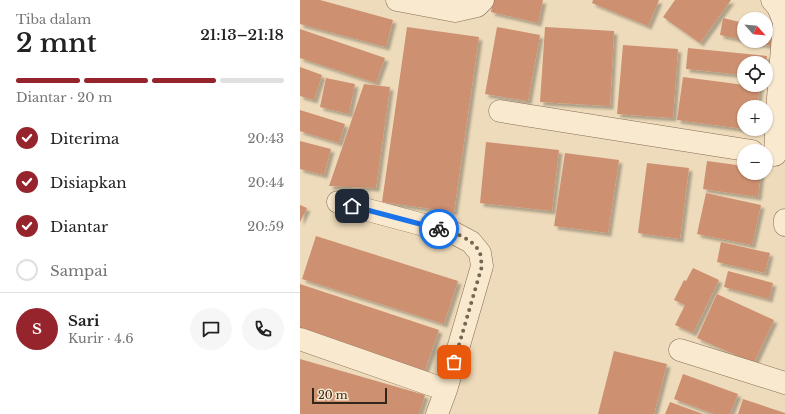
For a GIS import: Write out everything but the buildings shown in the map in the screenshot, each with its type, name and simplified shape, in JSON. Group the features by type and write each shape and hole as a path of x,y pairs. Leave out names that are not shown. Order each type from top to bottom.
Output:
{"street":[{"path":"397,0 455,12 477,6 483,0"},
{"path":"772,0 778,7 784,22 775,154"},
{"path":"500,111 737,149"},
{"path":"338,202 454,233 471,242 480,253 482,266 446,390 437,414"},
{"path":"785,220 785,225"},
{"path":"300,339 446,390"},
{"path":"680,350 785,383"}],"way so far":[{"path":"439,229 454,233 471,242 480,253 482,266 454,362"}],"route":[{"path":"352,206 439,229"}]}
